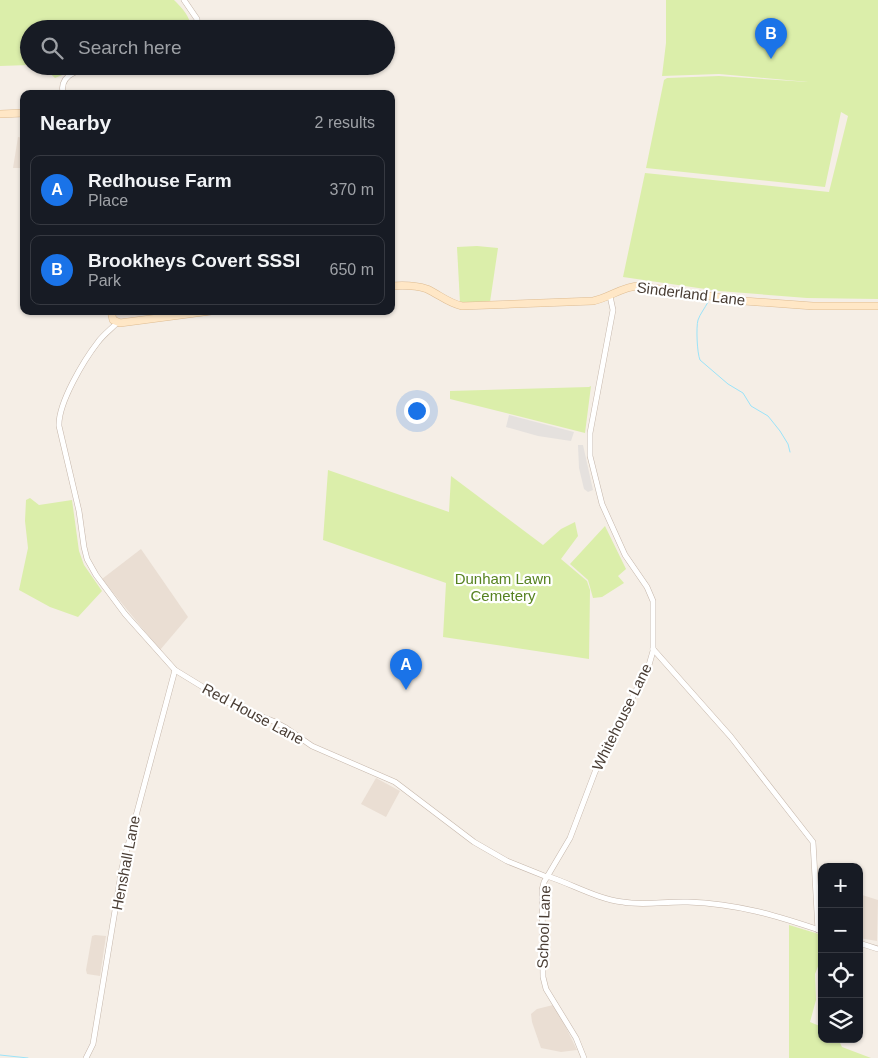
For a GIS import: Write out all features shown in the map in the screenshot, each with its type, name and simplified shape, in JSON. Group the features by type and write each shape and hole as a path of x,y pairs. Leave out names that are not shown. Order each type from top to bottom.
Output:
{"street":[{"path":"184,0 198,20"},
{"path":"63,90 62,85 70,75"},
{"path":"0,114 20,113"},
{"name":"Sinderland Lane","path":"395,286 420,287 450,303 462,306 587,301 610,296 626,288 639,286 744,301 813,306 878,306"},
{"name":"Whitehouse Lane","path":"547,877 570,838 596,772 649,665 653,649 653,602 647,587 625,555 602,504 590,456 590,433 612,310 610,296"},
{"path":"112,315 113,320 117,323 180,315"},
{"name":"Red House Lane","path":"117,323 102,337 93,349 65,398 59,415 60,434 79,510 84,547 88,559 96,574 125,614 176,670 234,706 273,721 312,746 395,782 474,842 507,861 547,877 621,902 634,904 686,902 743,908 768,913 818,930"},
{"path":"653,649 731,737 813,842 818,908"},
{"name":"Henshall Lane","path":"86,1058 94,1044 122,868 176,670"},
{"name":"School Lane","path":"547,877 542,890 543,977 546,989 576,1038 584,1058"},
{"path":"863,945 878,949"}],"shaded area":[{"path":"18,137 20,137 20,168 13,168"},
{"path":"116,315 165,315 125,320 117,319"},
{"path":"509,415 574,432 571,441 538,436 506,427"},
{"path":"578,445 583,445 593,490 588,492 584,489 579,468"},
{"path":"141,549 188,617 160,650 102,579"},
{"path":"376,778 400,791 386,817 361,804"},
{"path":"863,895 878,900 877,941 863,939"},
{"path":"92,936 106,936 100,976 87,974 86,970"},
{"path":"553,1005 559,1013 577,1050 561,1052 541,1048 531,1014 537,1009"}],"green space":[{"path":"0,0 174,0 189,20 20,20 20,65 0,66"},
{"path":"666,0 878,0 878,299 807,298 719,291 623,277 645,173 829,192 848,116 841,112 825,187 646,168 664,80 667,78 719,76 808,82 719,74 662,76 666,43"},
{"path":"52,75 62,75 55,78"},
{"path":"457,247 498,248 490,302 460,303"},
{"path":"591,386 585,433 450,399 450,391"},
{"name":"Dunham Lawn Cemetery","path":"328,470 449,512 451,476 543,545 561,529 575,522 578,536 561,559 587,581 590,590 589,659 443,637 446,583 323,540"},
{"path":"30,498 39,505 72,500 79,551 84,565 102,591 78,617 50,607 19,590 28,548 25,521 26,500"},
{"path":"605,526 626,569 618,576 624,583 602,597 593,598 588,580 570,564"},
{"path":"789,925 818,934 818,966 815,974 816,1000 810,1022 818,1025 818,1043 840,1043 842,1047 871,1058 789,1058"}],"waterway":[{"path":"708,302 697,323 700,360 728,384 743,393 751,406 768,416 788,444 790,452"},
{"path":"0,1055 28,1058"}],"place":[{"name":"Brookheys Covert SSSI","path":"771,59"},
{"name":"Redhouse Farm","path":"406,690"}]}
